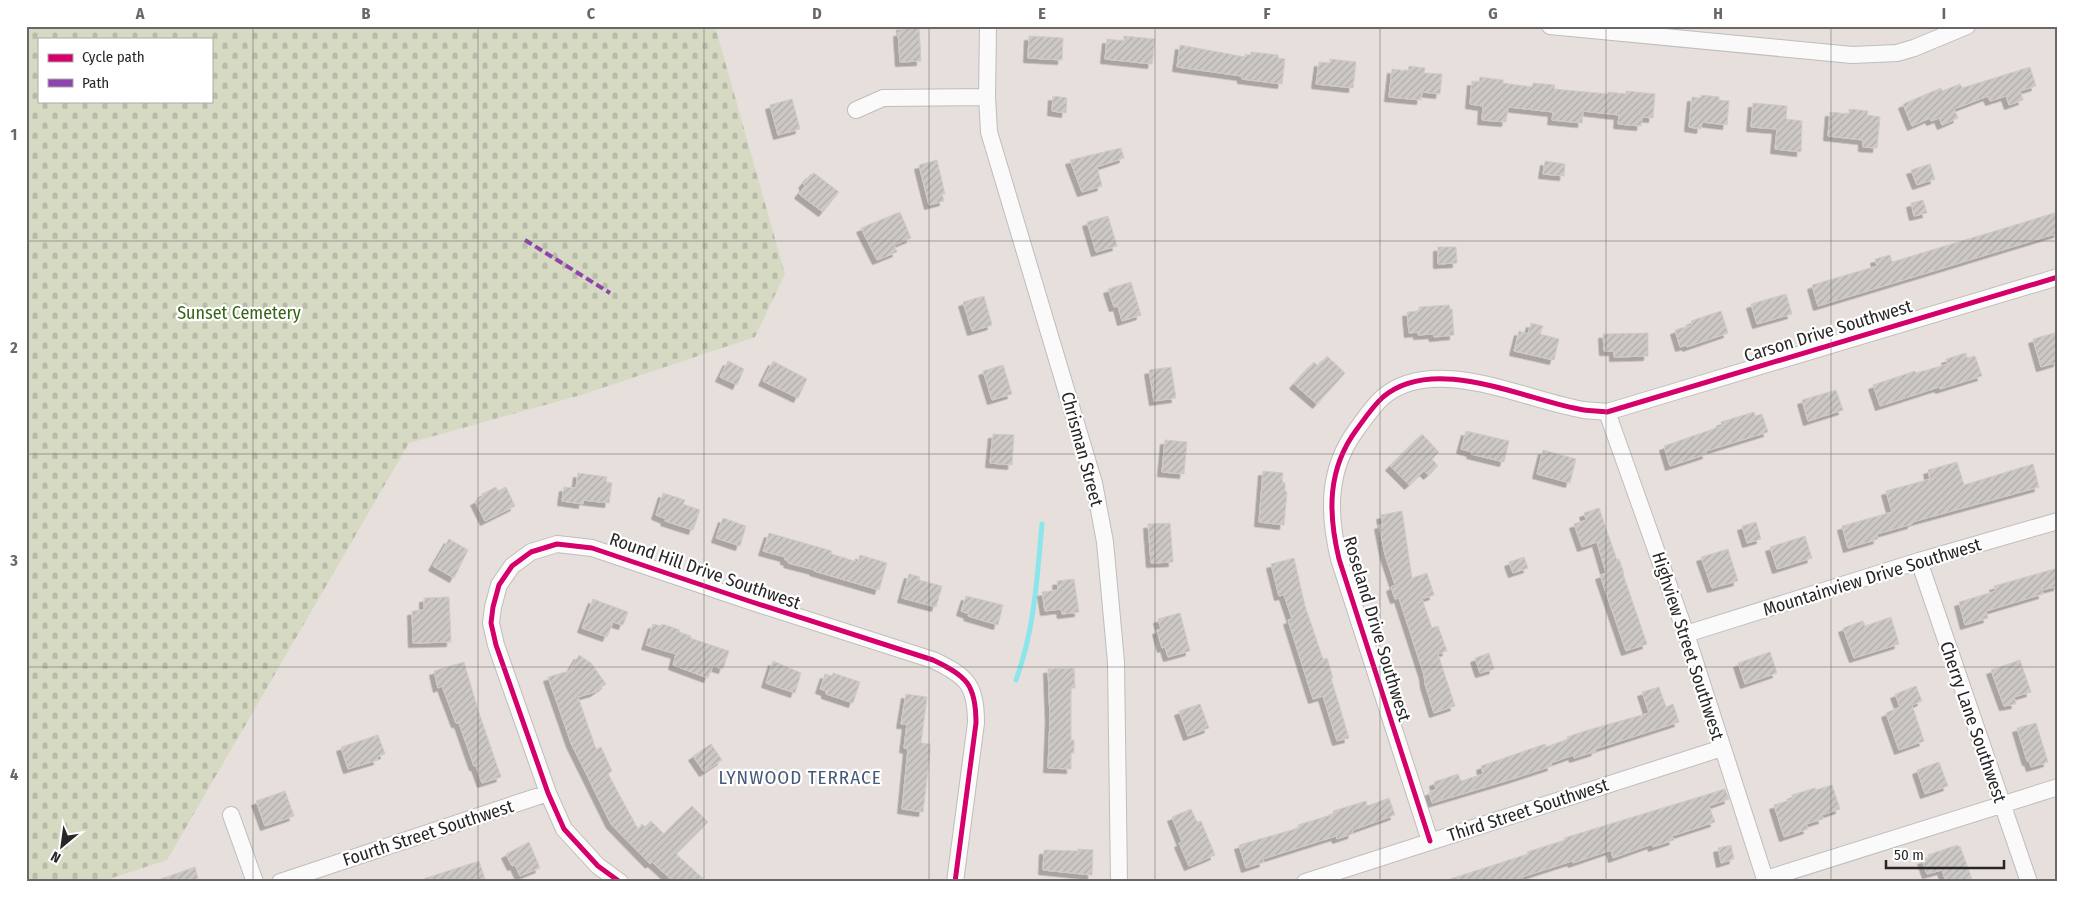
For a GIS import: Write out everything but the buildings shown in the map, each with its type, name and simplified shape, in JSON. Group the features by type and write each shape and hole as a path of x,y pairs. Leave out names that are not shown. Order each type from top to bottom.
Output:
{"street":[{"name":"Chrisman Street","path":"988,26 987,97 989,132 1094,483 1105,542 1116,662 1119,882"},
{"path":"1550,26 1852,55 1906,50 1968,26"},
{"path":"856,110 883,98 987,97"},
{"name":"Carson Drive Southwest","path":"1607,412 2058,277"},
{"name":"Roseland Drive Southwest","path":"1430,841 1339,559 1332,528 1332,489 1341,455 1354,433 1384,396 1406,385 1434,379 1468,380 1584,410 1607,412"},
{"name":"Highview Street Southwest","path":"1607,412 1686,634 1766,880"},
{"name":"Mountainview Drive Southwest","path":"1686,634 1919,561 2058,521"},
{"name":"Round Hill Drive Southwest","path":"620,882 598,866 564,829 548,793 496,645 491,623 499,585 512,566 531,552 557,544 592,548 933,660 955,670 969,684 976,702 976,723 955,882"},
{"name":"Cherry Lane Southwest","path":"1919,561 2029,882"},
{"name":"Third Street Southwest","path":"1305,882 1722,748"},
{"path":"1766,880 2058,787"},
{"name":"Fourth Street Southwest","path":"280,882 548,793"},
{"path":"231,815 256,882"}],"green space":[{"name":"Sunset Cemetery","path":"26,26 715,26 785,274 755,337 581,395 409,443 167,860 100,882 26,882"}],"waterway":[{"path":"1016,680 1031,622 1037,583 1042,524"}],"marked path":[{"path":"525,240 610,293"}],"cycle path":[{"path":"1430,841 1339,559 1333,525 1333,492 1340,460 1347,444 1357,429 1372,408 1383,397 1404,385 1428,379 1454,379 1509,390 1584,410 1607,412 2058,277"},
{"path":"620,882 598,866 564,829 548,793 496,645 491,623 499,585 512,566 531,552 557,544 592,548 933,660 962,677 967,683 974,699 976,723 955,882"}],"district":[{"name":"LYNWOOD TERRACE","path":"800,777"}]}
